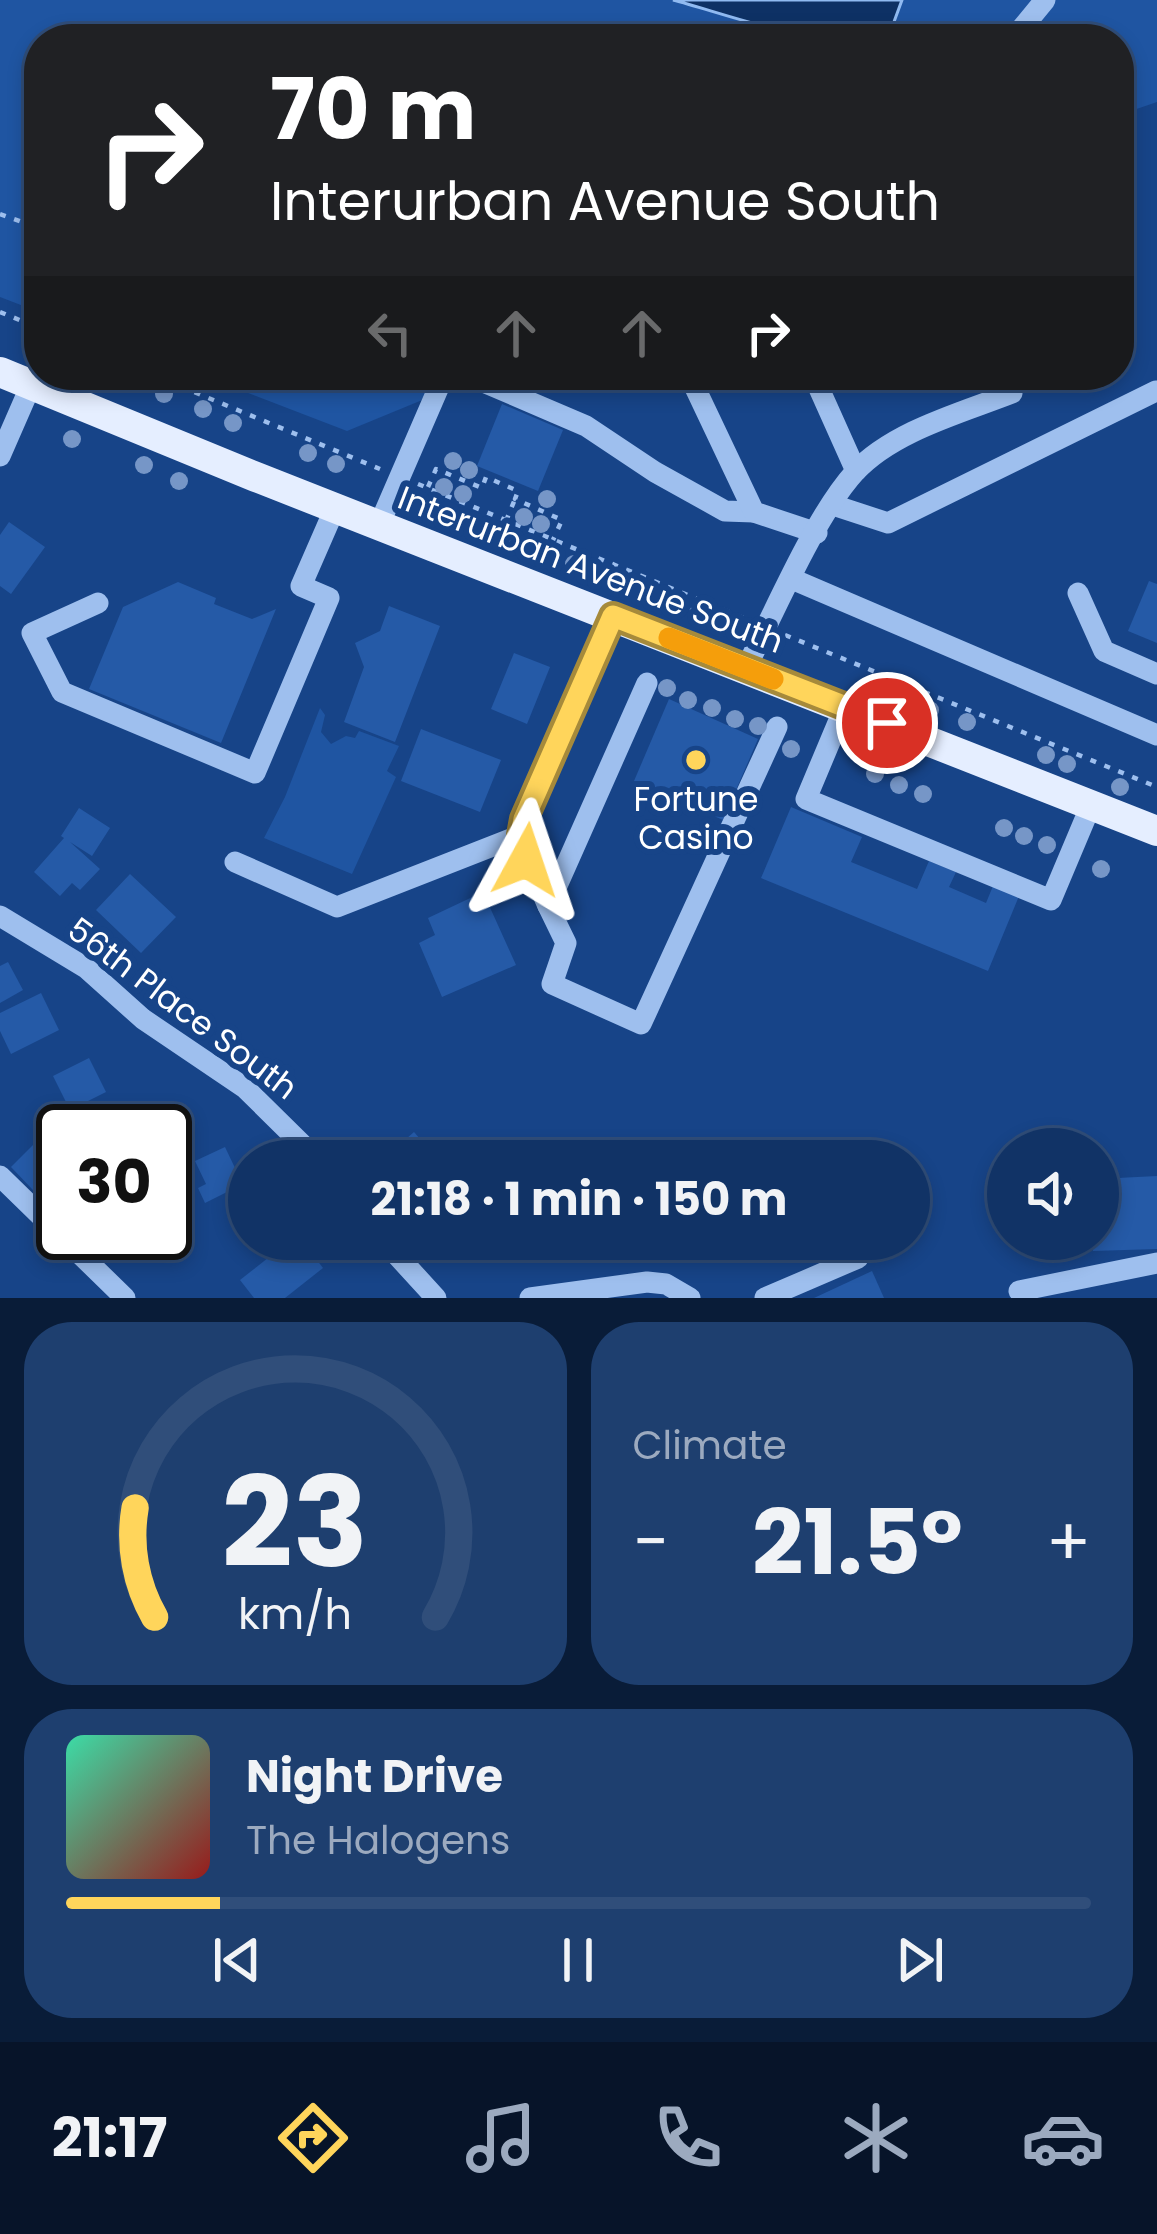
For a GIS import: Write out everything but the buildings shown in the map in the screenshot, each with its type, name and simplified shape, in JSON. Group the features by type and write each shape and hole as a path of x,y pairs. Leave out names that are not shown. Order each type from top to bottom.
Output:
{"main road":[{"name":"Interurban Avenue South","path":"43,390 1157,831"}],"street":[{"path":"1025,24 1045,0"},
{"path":"0,456 29,390"},
{"path":"379,525 437,390"},
{"path":"502,390 586,426 725,511 754,512 817,533"},
{"path":"696,390 754,512"},
{"path":"820,390 856,471"},
{"path":"746,668 817,533 856,471 897,441 1012,392"},
{"path":"833,505 888,523 1156,392"},
{"path":"98,603 32,633 62,692 255,773 329,598 301,586 334,508"},
{"path":"792,579 1157,735"},
{"path":"1078,593 1104,651 1157,674"},
{"path":"613,616 521,835 526,860 566,943 551,984 641,1024 777,727"},
{"path":"548,906 646,683"},
{"path":"844,706 806,799 1051,900 1091,805"},
{"path":"235,862 337,907 521,835"},
{"name":"56th Place South","path":"0,916 86,968 143,1019 245,1088 298,1140"},
{"path":"0,1176 125,1298"},
{"path":"401,1260 436,1298"},
{"path":"765,1298 853,1260"},
{"path":"1018,1291 1157,1263"},
{"path":"530,1298 647,1282 666,1284 687,1296"}],"path":[{"path":"189,390 1157,788"},
{"path":"428,488 436,469 482,488 486,477 518,491 506,520"},
{"path":"514,500 562,520 553,540"}],"shaded area":[{"path":"0,0 1157,0 1157,102 1134,110 1134,24 24,24 24,306 0,297"},
{"path":"673,0 902,0 893,24 759,24"},
{"path":"240,390 447,390 347,431"},
{"path":"320,708 325,715 321,732 331,744 346,736 355,738 359,731 399,746 387,771 396,777 352,874 264,838"}],"slow traffic":[{"path":"669,638 773,679"}],"place":[{"name":"Fortune Casino","path":"696,760"}],"route":[{"path":"526,860 521,835 524,819 613,616 887,723"}]}
